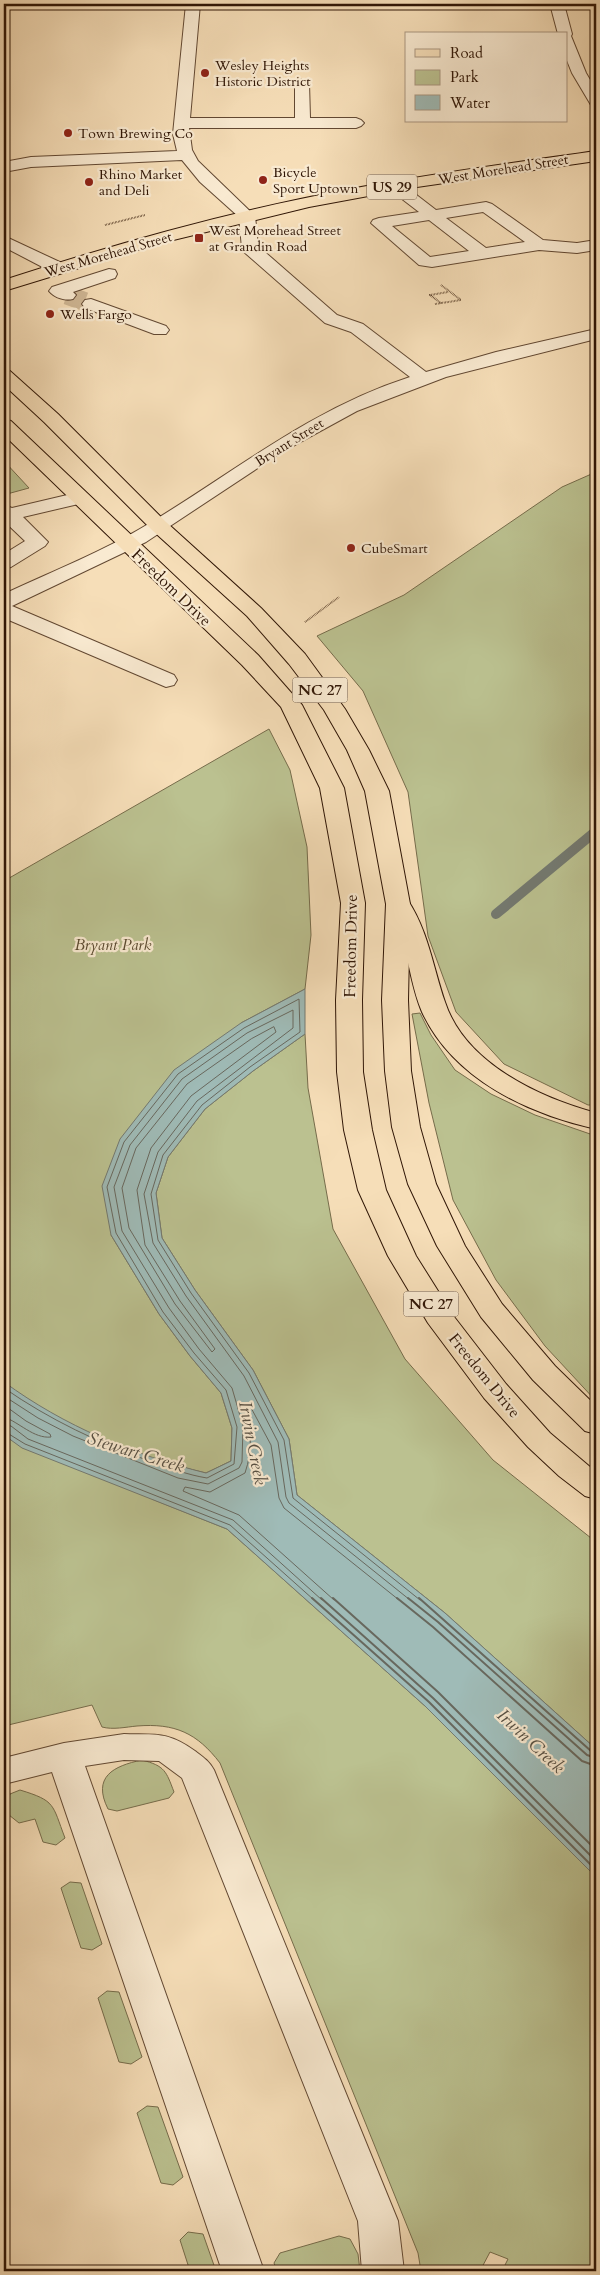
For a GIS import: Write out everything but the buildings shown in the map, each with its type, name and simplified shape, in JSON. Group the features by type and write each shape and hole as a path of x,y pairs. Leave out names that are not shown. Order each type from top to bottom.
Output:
{"main road":[{"name":"West Morehead Street","path":"4,286 188,230 248,216 395,186 596,156"},
{"path":"4,280 40,274"},
{"name":"NC 27","path":"4,375 159,526 254,612 297,658 334,709 358,750 377,791 398,904 413,936 436,1013 455,1043 483,1071 524,1095 545,1105 596,1121"},
{"name":"Freedom Drive","path":"4,425 127,545 250,660 291,704 332,788 354,903 349,1000 350,1072 358,1130 372,1190 402,1256 443,1323 495,1391 539,1440 596,1488"},
{"path":"398,904 395,1000 398,1071 406,1127 422,1184 451,1246 491,1310 544,1373 596,1424"}],"street":[{"path":"193,4 181,134 187,155 206,179 248,216 250,248 331,319 357,328 424,379"},
{"path":"557,4 564,32"},
{"path":"568,44 579,73 596,102"},
{"path":"302,83 303,123"},
{"path":"182,123 356,123"},
{"path":"4,166 31,162 187,155"},
{"path":"395,186 483,254"},
{"path":"539,245 489,208 482,207 379,224 425,260 432,262 539,245 577,248 596,245"},
{"path":"4,241 58,268"},
{"path":"67,295 58,292 109,274"},
{"path":"91,304 160,330"},
{"name":"Bryant Street","path":"4,602 127,545 311,427 350,407 424,379 526,350 596,334"},
{"path":"6,513 80,498"},
{"path":"4,563 38,542 6,513"},
{"path":"4,610 166,680"},
{"path":"4,1771 64,1756 124,1747 166,1748 196,1770 378,2221 383,2271"},
{"path":"64,1756 243,2271"}],"path":[{"path":"441,304 430,295 450,292"},
{"path":"447,303 451,306"},
{"path":"305,622 340,597"}],"green space":[{"path":"4,461 29,488 7,494 4,490"},
{"path":"596,472 596,1105 588,1105 504,1064 456,1012 428,936 408,792 363,691 317,636 404,595 562,487"},
{"name":"Bryant Park","path":"269,729 290,770 307,847 311,935 305,989 241,1023 111,1235 159,1314 190,1356 221,1393 232,1428 231,1461 206,1473 181,1467 152,1499 227,1529 425,1706 596,1877 596,2256 589,2271 502,2271 508,2259 490,2252 480,2271 421,2271 418,2253 220,1763 203,1744 184,1732 163,1726 102,1727 92,1705 4,1726 4,881"},
{"path":"420,1013 431,1035 455,1070 491,1094 535,1115 596,1136 596,1401 545,1346 496,1280 453,1200 429,1103 412,1014"},
{"path":"305,1034 308,1088 333,1229 405,1359 493,1460 596,1542 596,1749 445,1613 297,1495 289,1439 253,1370 195,1290 162,1238 156,1193 168,1157 205,1109 253,1071"},
{"path":"142,1760 164,1770 174,1792 169,1798 117,1811 108,1809 102,1789 108,1775 122,1766"},
{"path":"20,1790 40,1797 51,1805 65,1838 56,1845 43,1842 35,1819 19,1823 9,1815 6,1805 10,1794"},
{"path":"70,1882 81,1883 102,1944 92,1950 81,1948 61,1888"},
{"path":"107,1991 119,1992 142,2057 131,2064 119,2062 98,1998"},
{"path":"147,2106 158,2107 183,2177 173,2185 161,2183 137,2113"},
{"path":"188,2232 203,2234 216,2271 190,2271 180,2240"},
{"path":"339,2236 350,2239 358,2254 360,2271 277,2271 274,2263 280,2253"}],"water":[{"name":"Stewart Creek","path":"305,989 305,1034 253,1071 205,1109 168,1157 156,1193 162,1238 195,1290 253,1370 289,1439 297,1495 445,1613 596,1749 596,1877 425,1706 227,1529 22,1448 4,1435 4,1382 27,1398 75,1425 126,1448 206,1473 231,1461 232,1428 221,1393 190,1356 159,1314 111,1235 102,1186 120,1139 174,1070 241,1023"}],"waterway":[{"name":"Irwin Creek","path":"496,914 596,831"}],"tunnel":[{"path":"67,295 91,304"}],"place":[{"name":"Wesley Heights Historic District","path":"205,73"},
{"name":"Town Brewing Co","path":"68,133"},
{"name":"Bicycle Sport Uptown","path":"263,180"},
{"name":"Rhino Market and Deli","path":"89,182"},
{"name":"West Morehead Street at Grandin Road","path":"199,238"},
{"name":"Wells Fargo","path":"50,314"},
{"name":"CubeSmart","path":"351,548"}]}
